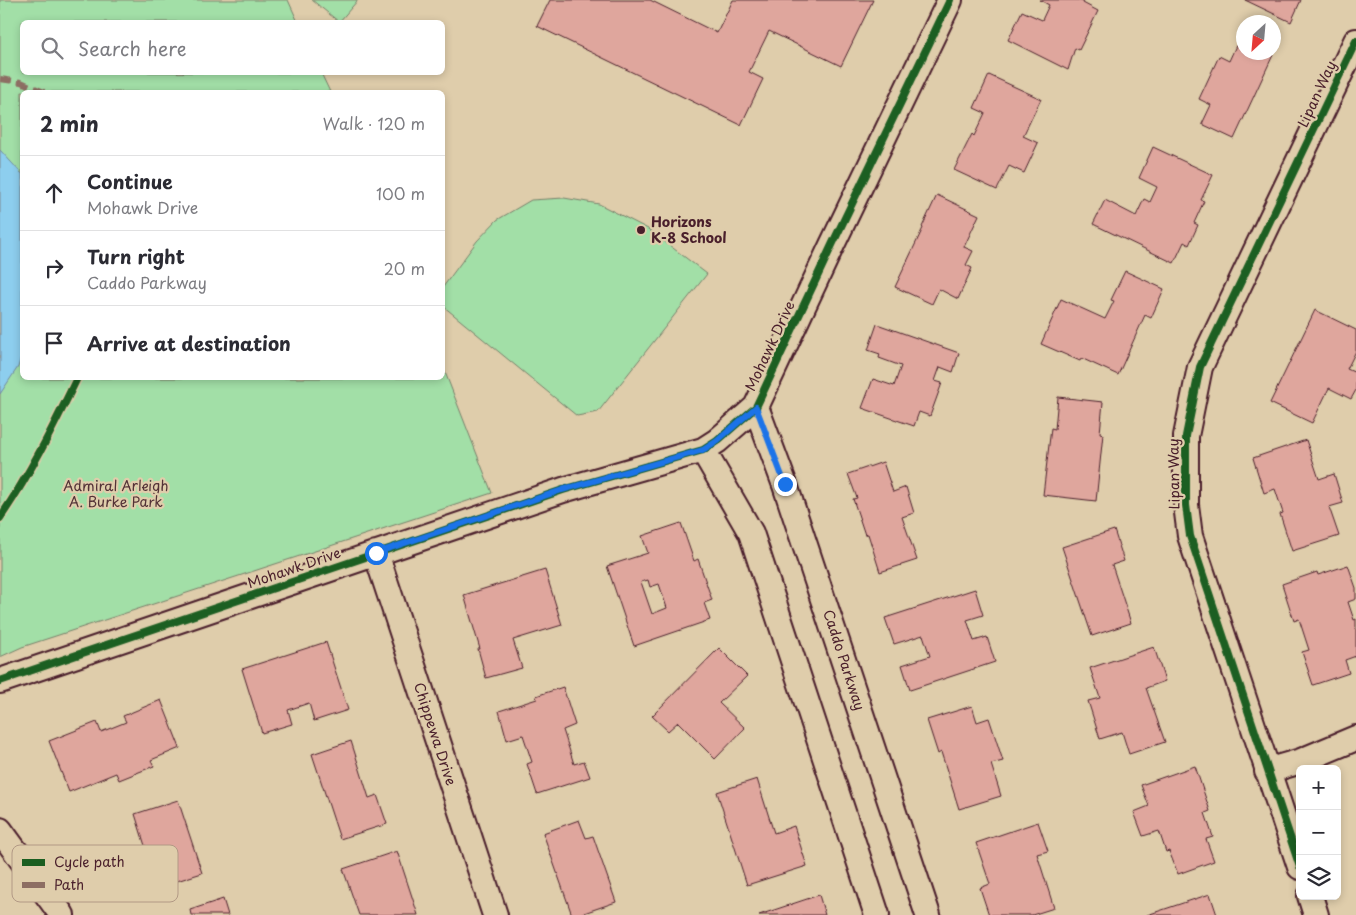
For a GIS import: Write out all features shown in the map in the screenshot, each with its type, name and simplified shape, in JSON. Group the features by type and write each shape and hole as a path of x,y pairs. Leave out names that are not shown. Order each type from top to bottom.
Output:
{"street":[{"name":"Mohawk Drive","path":"0,681 562,490 703,450 717,441 756,407 950,0"},
{"name":"Lipan Way","path":"1296,855 1190,536 1186,505 1186,436 1200,368 1356,41"},
{"name":"Caddo Parkway","path":"756,407 785,484 928,915"},
{"path":"703,450 751,533 878,915"},
{"name":"Chippewa Drive","path":"376,553 495,915"},
{"path":"1267,771 1301,761 1356,738"},
{"path":"0,830 12,846"},
{"path":"1311,900 1316,915"},
{"path":"53,902 62,915"}],"green space":[{"name":"Admiral Arleigh A. Burke Park","path":"0,0 288,0 297,20 20,20 20,75 322,75 329,90 20,90 20,380 445,380 445,372 492,493 22,647 0,657"},
{"path":"312,0 358,0 341,20 337,20"},
{"path":"564,198 599,204 648,229 707,274 598,412 577,416 445,308 445,284 477,241 497,220 531,200"}],"water":[{"path":"0,150 20,172 20,360 18,367 0,394"}],"building":[{"path":"550,0 650,0 717,33 733,0 873,0 841,66 769,31 749,72 763,79 741,125 537,26"},
{"path":"1040,0 1084,0 1083,3 1098,11 1079,50 1075,48 1068,70 1008,40 1022,11 1042,20 1049,5"},
{"path":"1245,0 1301,0 1291,22 1281,17 1281,15 1276,15"},
{"path":"1236,46 1236,60 1271,60 1234,139 1202,124 1211,105 1199,99 1219,56 1229,61"},
{"path":"989,75 1041,99 1023,136 1038,143 1024,173 1009,166 997,190 954,170 985,113 974,108"},
{"path":"1153,147 1213,175 1201,200 1204,201 1194,223 1198,225 1189,245 1184,242 1174,263 1093,224 1105,200 1136,216 1144,199 1150,202 1157,187 1139,178"},
{"path":"937,195 979,215 964,247 973,251 966,265 972,268 958,299 939,289 932,304 895,287"},
{"path":"1125,271 1164,289 1151,318 1145,315 1118,375 1081,358 1080,361 1041,344 1061,299 1105,319 1114,301 1111,300"},
{"path":"1315,310 1356,330 1356,351 1347,369 1356,373 1356,390 1351,399 1329,388 1312,423 1270,403"},
{"path":"877,324 959,353 953,372 940,367 935,381 942,383 930,416 919,412 914,426 862,408 873,379 894,386 901,366 879,358 880,354 868,350"},
{"path":"1058,397 1103,402 1100,433 1103,434 1096,501 1043,495 1051,428 1055,429"},
{"path":"1306,440 1319,479 1334,474 1343,503 1329,507 1339,536 1292,551 1280,514 1283,513 1275,489 1264,493 1253,458"},
{"path":"883,462 893,492 906,487 914,513 902,517 917,560 880,572 868,534 865,535 853,499 857,498 848,474"},
{"path":"681,523 694,561 698,559 712,600 704,603 710,620 634,646 607,566 648,553 642,536","holes":["648,580 650,587 659,584 667,608 652,614 641,582"]},
{"path":"1114,530 1124,561 1112,565 1131,623 1092,636 1062,547"},
{"path":"1348,565 1356,588 1356,599 1348,602 1354,620 1356,619 1356,656 1345,660 1349,673 1313,685 1302,652 1309,650 1299,619 1294,621 1282,584 1317,572 1318,575"},
{"path":"545,570 562,625 513,640 522,668 486,678 478,649 480,649 464,595"},
{"path":"975,589 983,615 967,620 974,641 987,637 995,662 910,690 902,665 930,656 923,635 894,644 885,618"},
{"path":"326,642 348,710 314,721 309,703 288,710 292,724 262,733 242,669"},
{"path":"1154,647 1165,681 1146,688 1165,742 1129,754 1122,732 1100,739 1088,701 1100,698 1090,668"},
{"path":"719,648 747,676 719,703 745,728 715,759 678,722 668,731 652,716"},
{"path":"563,687 575,725 563,730 574,764 584,761 590,777 537,794 527,764 532,762 523,735 507,740 499,711 537,699 536,696"},
{"path":"161,700 180,748 151,760 154,766 119,780 116,773 69,792 49,741 97,722 101,732 126,722 123,716"},
{"path":"972,706 977,722 989,718 1003,761 991,764 1001,796 959,809 941,752 938,754 927,720"},
{"path":"351,741 369,798 377,795 387,824 340,839 312,754"},
{"path":"1195,766 1210,811 1205,813 1213,837 1206,839 1214,861 1178,874 1169,851 1166,852 1159,831 1143,836 1134,812 1149,806 1141,785"},
{"path":"757,779 774,833 794,826 807,866 747,885 717,792"},
{"path":"178,800 202,873 178,881 178,845 145,845 135,814"},
{"path":"579,820 586,838 593,836 616,902 578,915 572,915 543,833"},
{"path":"1038,822 1048,851 1037,854 1054,908 1032,915 989,915 980,888 990,884 976,843"},
{"path":"397,851 418,915 359,915 343,869"},
{"path":"1210,894 1217,915 1147,915"},
{"path":"819,895 825,915 759,915"},
{"path":"223,899 228,915 191,915 190,910"}],"marked path":[{"path":"0,79 21,82 39,90"}],"cycle path":[{"path":"0,681 563,490 703,450 717,441 756,407 950,0"},
{"path":"1296,855 1190,536 1186,505 1186,436 1200,367 1356,41"},
{"path":"0,518 41,450 76,380"}],"place":[{"name":"Horizons K-8 School","path":"641,230"}],"route":[{"path":"376,553 562,490 703,450 717,441 756,407 785,484"}]}
